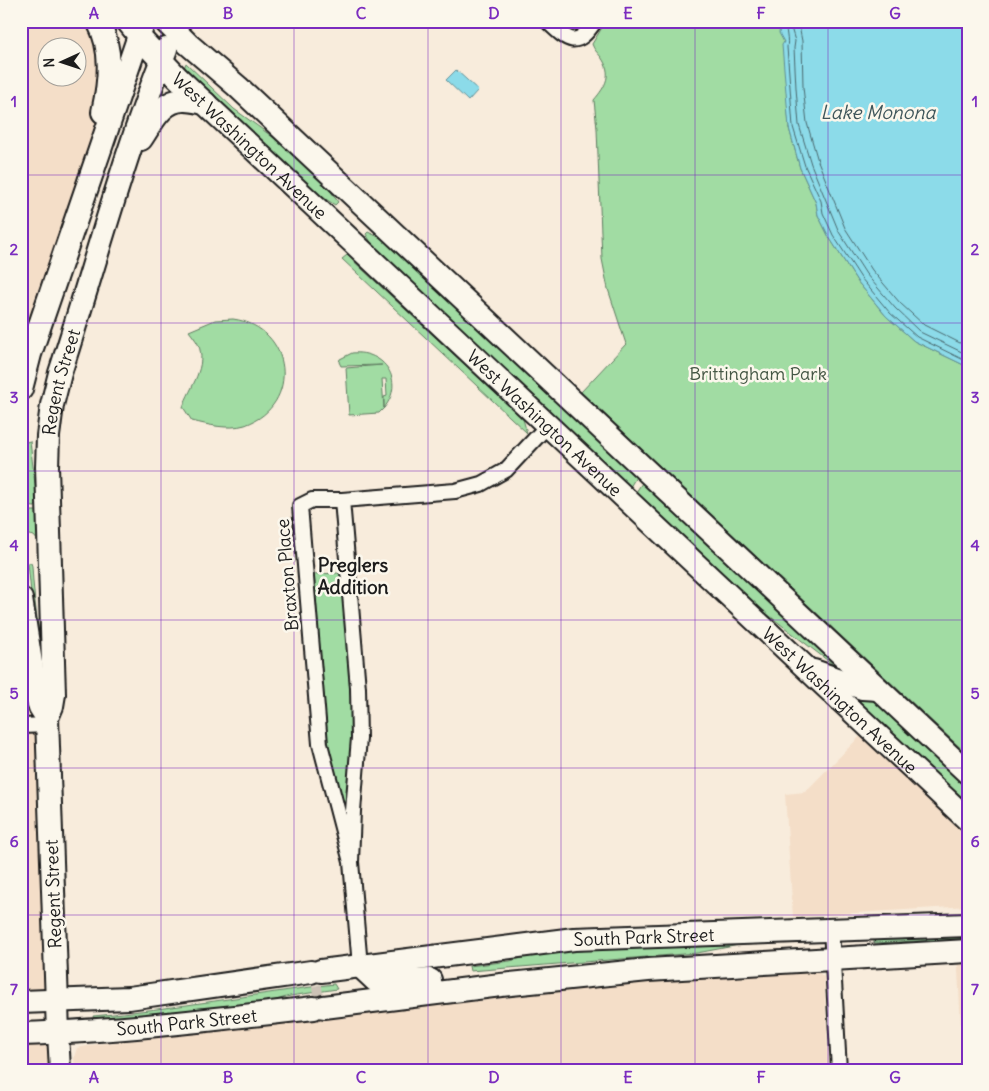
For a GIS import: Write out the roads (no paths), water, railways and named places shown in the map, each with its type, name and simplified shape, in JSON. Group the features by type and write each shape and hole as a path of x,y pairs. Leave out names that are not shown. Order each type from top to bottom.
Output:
{"main road":[{"path":"80,210 108,92 108,44 98,21"},
{"name":"Regent Street","path":"60,1070 48,721 54,694 47,467 48,436 52,405 60,373 123,167 161,60 171,24"},
{"name":"West Washington Avenue","path":"171,24 968,774"},
{"name":"Regent Street","path":"21,389 30,354 80,210 136,26"},
{"name":"West Washington Avenue","path":"136,26 161,60 205,104 968,820"},
{"path":"123,167 158,113 168,104 186,100 205,104"},
{"name":"Regent Street","path":"21,599 36,695 48,721"},
{"path":"806,668 862,688 878,689"},
{"name":"South Park Street","path":"21,1002 129,998 574,939 966,924"},
{"name":"South Park Street","path":"21,1034 58,1033 263,1014 275,1006 298,999 319,1002 648,970 968,950"},
{"path":"360,966 376,981 465,978 488,980 501,985"},
{"path":"319,1002 355,988 358,983 360,966"}],"street":[{"path":"546,21 570,39 581,38 587,34 595,21"},
{"path":"342,500 454,491 475,486 492,479 506,470 548,426"},
{"name":"Braxton Place","path":"351,862 320,744 300,506 312,500 342,500 358,688 359,728 351,862 360,966"},
{"path":"21,726 48,721"},
{"path":"831,928 839,1070"}],"water":[{"name":"Lake Monona","path":"781,21 968,21 968,367 914,341 886,316 857,281 829,237 818,215 816,203 800,168 789,128 782,45 784,42 779,33"},
{"path":"456,70 478,90 468,101 446,80"}],"tunnel":[{"path":"313,997 323,996"}],"district":[{"name":"Preglers Addition","path":"353,576"}],"park label":[{"name":"Brittingham Park","path":"758,373"}]}
